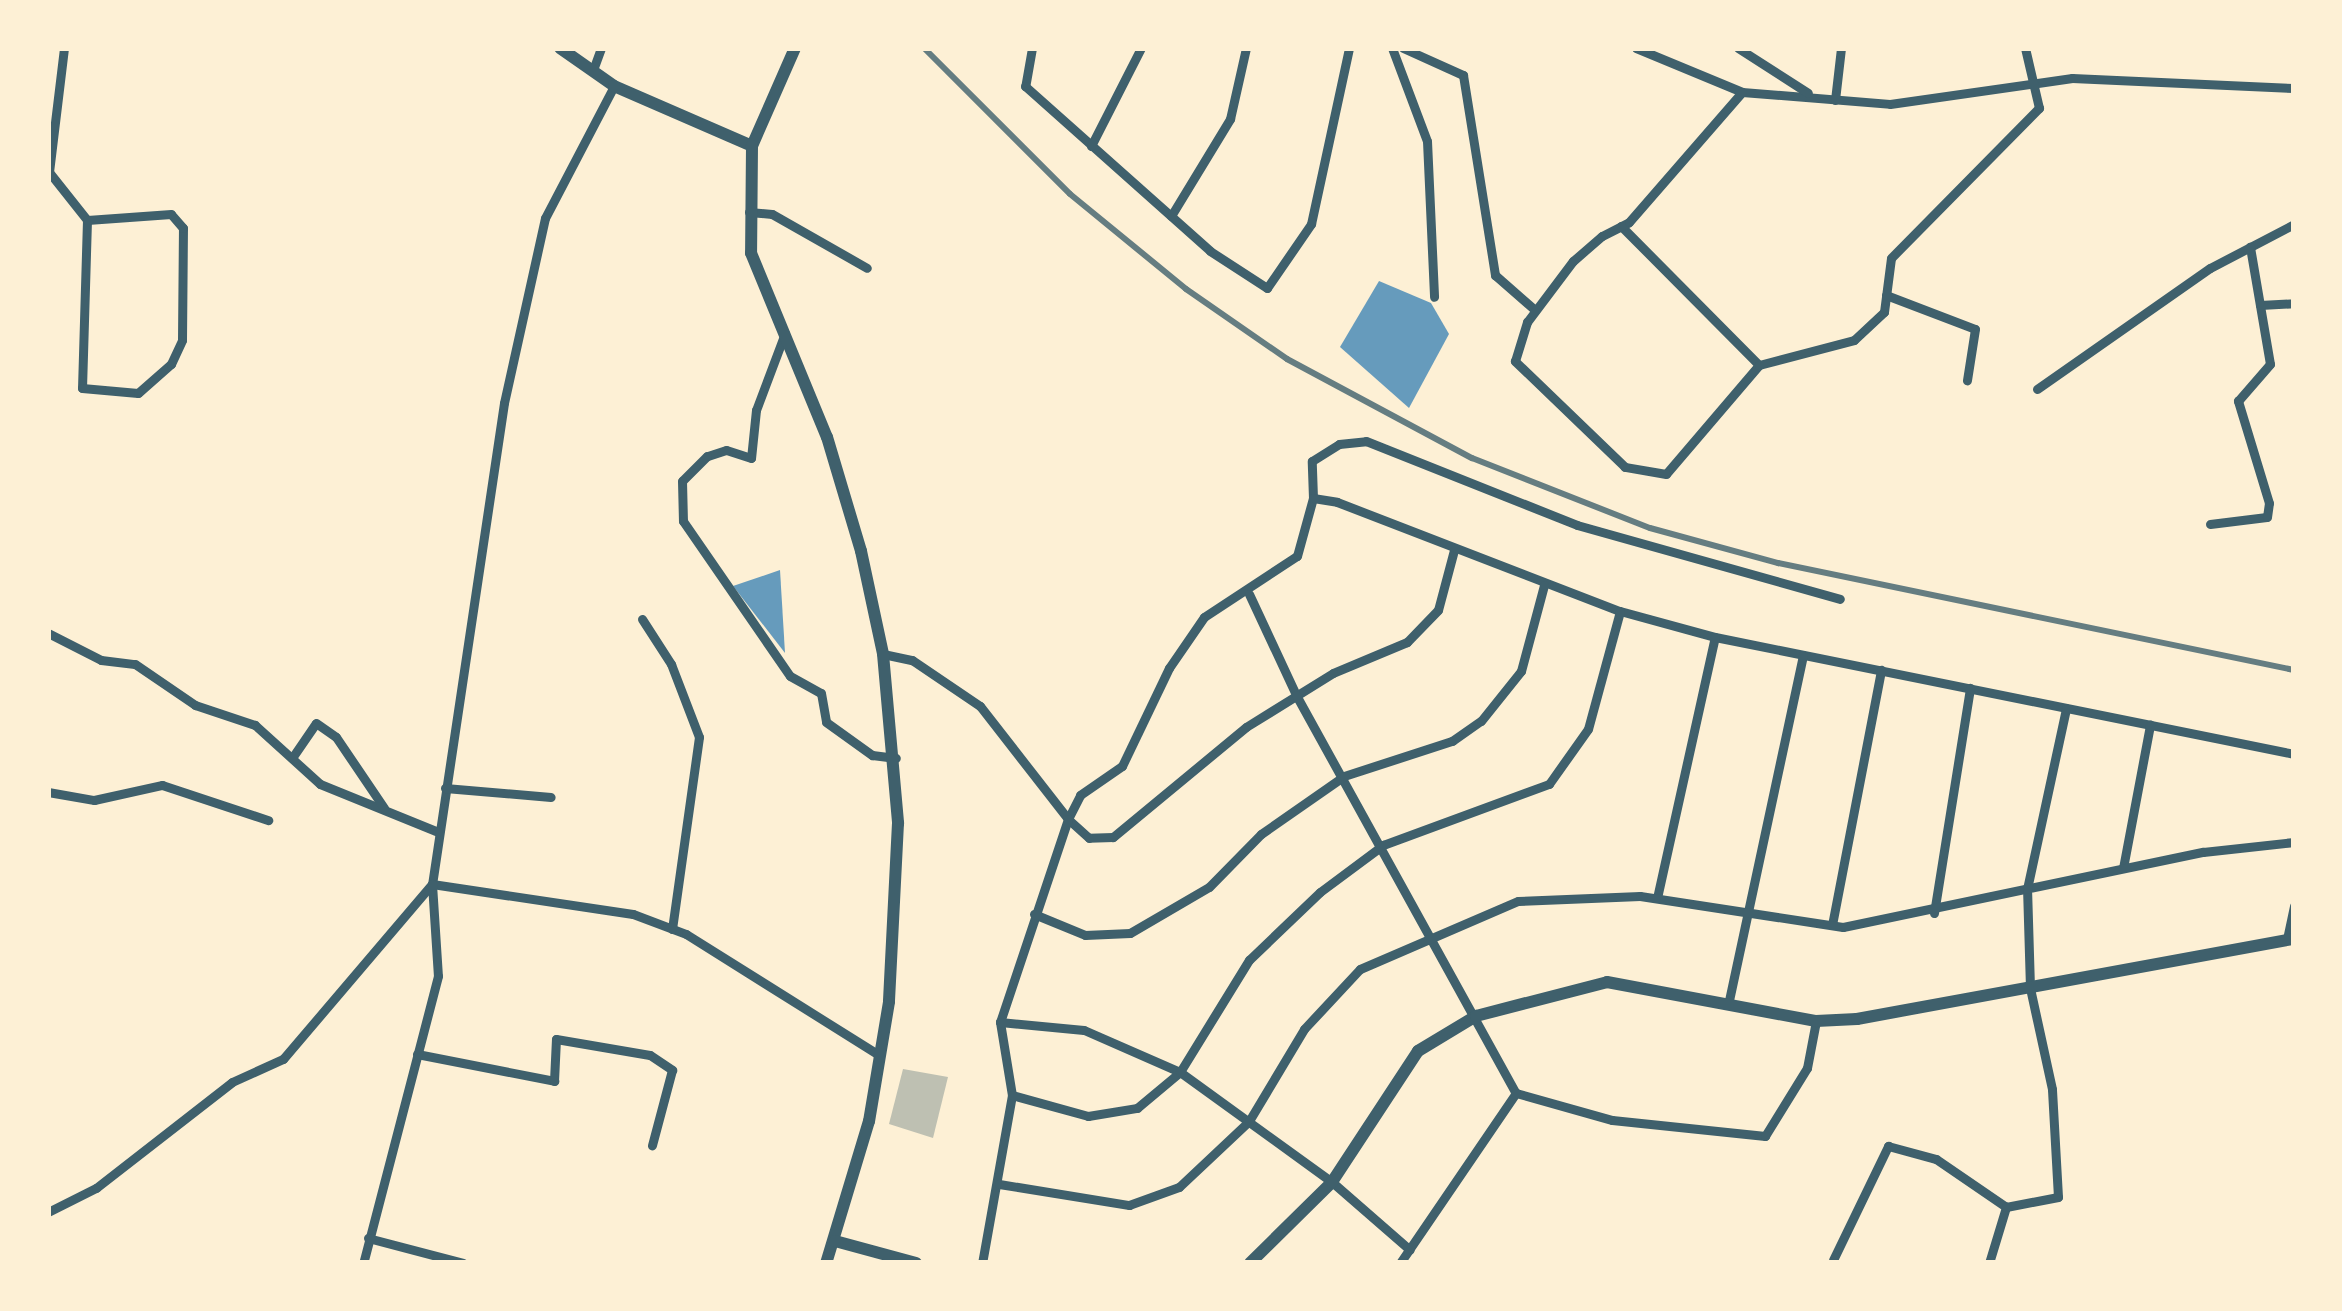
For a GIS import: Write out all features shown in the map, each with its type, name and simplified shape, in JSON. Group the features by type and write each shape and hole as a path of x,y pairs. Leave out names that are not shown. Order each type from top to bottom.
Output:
{"street":[{"path":"64,48 50,139 50,172 88,220 82,388 138,393 171,364 182,340 183,228 171,214 88,220"},
{"path":"560,48 614,86 752,146"},
{"path":"593,70 601,48"},
{"path":"795,48 752,146 751,253 849,507 883,654 896,758 895,955 879,1055 826,1263"},
{"path":"1032,48 1024,86 1171,216 1267,288 1311,224 1349,48"},
{"path":"1091,146 1142,48"},
{"path":"1171,216 1230,118 1246,48"},
{"path":"1392,48 1427,141 1434,297"},
{"path":"1402,48 1463,75 1496,275 1535,310"},
{"path":"1636,48 1742,92 1837,101 1928,103 2038,81 2206,79 2294,88"},
{"path":"1738,48 1802,91 1837,101"},
{"path":"1837,101 1841,48"},
{"path":"1742,92 1621,226 1573,261 1535,310 1515,362 1625,467 1666,474 1759,365 1855,340 1884,312 1891,258 2039,109 2038,81 2024,48"},
{"path":"363,1263 437,976 432,884 438,832 503,404 545,218 614,86"},
{"path":"748,212 772,214 867,268"},
{"path":"2037,388 2250,247 2294,224"},
{"path":"1621,226 1759,365"},
{"path":"2210,524 2266,517 2256,449 2238,401 2270,364 2250,247"},
{"path":"1886,295 1975,328 1967,380"},
{"path":"2260,305 2294,303"},
{"path":"785,333 756,410 751,458 726,449 707,456 682,481 683,521 790,676 821,693 826,722 872,755 896,758"},
{"path":"982,1263 1012,1095 1000,1022 1068,819 1080,796 1122,766 1169,668 1204,617 1249,593 1298,556 1312,498 1312,461 1339,444 1366,441 1577,526 1840,599"},
{"path":"1312,498 1620,611 1715,637 2294,754"},
{"path":"883,654 912,660 980,706 1068,819 1089,838 1113,837 1296,695 1408,642 1438,610 1454,550"},
{"path":"1034,914 1085,935 1130,933 1168,918 1261,834 1344,776 1451,740 1481,721 1521,671 1544,584"},
{"path":"1249,593 1296,695 1384,845 1516,1093 1612,1120 1765,1136 1807,1068 1816,1021"},
{"path":"1012,1095 1112,1117 1137,1108 1180,1072 1249,960 1283,922 1384,845 1549,784 1588,729 1620,611"},
{"path":"642,619 671,664 699,737 672,929"},
{"path":"48,633 101,660 135,664 195,705 255,724 320,784 438,832"},
{"path":"1657,898 1715,637"},
{"path":"1728,1005 1803,655"},
{"path":"1832,925 1881,670"},
{"path":"1934,913 1970,688"},
{"path":"1833,1261 1888,1146 1936,1159 2006,1208 2058,1196 2052,1089 2030,988 2027,889 2066,708"},
{"path":"292,758 316,723 335,737 384,808"},
{"path":"2123,868 2150,725"},
{"path":"48,792 94,800 162,785 268,820"},
{"path":"445,788 551,797"},
{"path":"999,1184 1130,1205 1179,1187 1249,1121 1304,1029 1360,969 1432,934 1534,898 1657,898 1832,925 1934,913 2123,868 2294,842"},
{"path":"432,884 633,914 672,929 879,1055"},
{"path":"48,1212 96,1188 232,1082 283,1059 432,884"},
{"path":"1250,1263 1332,1182 1418,1051 1476,1016 1607,982 1816,1021 2030,988 2291,939 2294,906"},
{"path":"1000,1022 1084,1030 1180,1072 1332,1182 1410,1250"},
{"path":"417,1054 554,1082 556,1039 650,1055 672,1070 652,1145"},
{"path":"1400,1263 1516,1093"},
{"path":"1989,1263 2006,1208"},
{"path":"368,1238 463,1263"},
{"path":"835,1241 916,1263"}],"water":[{"path":"1379,281 1431,303 1449,334 1409,408 1340,347"},
{"path":"780,570 785,653 733,586"}],"building":[{"path":"903,1069 948,1077 933,1138 889,1124"}],"railway":[{"path":"924,48 1070,194 1186,289 1287,359 1472,458 1650,528 1778,563 2294,670"}]}
